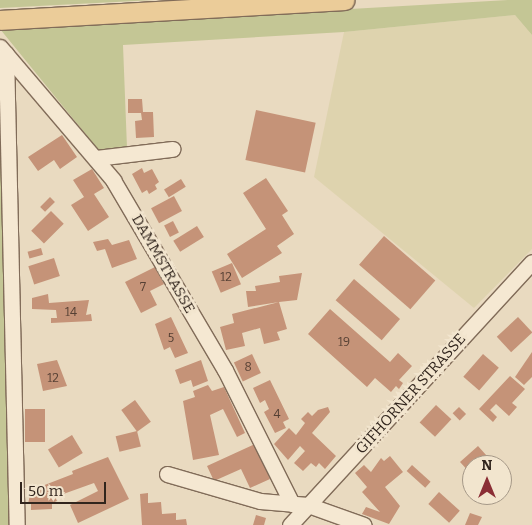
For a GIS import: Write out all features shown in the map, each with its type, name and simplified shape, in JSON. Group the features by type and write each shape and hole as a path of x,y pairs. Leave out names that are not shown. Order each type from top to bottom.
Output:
{"main road":[{"path":"2,20 344,0"}],"street":[{"name":"DAMMSTRASSE","path":"3,51 113,180 225,370 292,504"},
{"path":"3,51 17,525"},
{"path":"96,158 172,150"},
{"name":"GIFHORNER STRASSE","path":"290,525 532,262"},
{"path":"167,474 260,501 308,505 364,525"}],"shaded area":[{"path":"515,15 532,35 532,249 474,308 314,177 344,32"}],"green space":[{"path":"0,0 154,0 0,8"},
{"path":"532,0 532,35 515,15 344,32 123,45 127,148 101,153 0,29"},
{"path":"0,77 12,525 0,525"}],"building":[{"path":"128,99 142,99 143,112 153,112 154,137 136,138 135,121 142,120 141,113 128,113"},
{"path":"256,110 316,123 305,173 245,160"},
{"path":"62,135 77,157 60,169 54,160 38,171 28,157"},
{"path":"142,168 144,173 152,169 159,182 155,185 157,189 149,194 147,190 142,193 132,174"},
{"path":"92,169 104,188 94,194 109,217 88,231 71,205 84,197 73,180"},
{"path":"266,178 288,211 282,215 294,234 277,246 282,253 242,278 227,254 266,229 243,193"},
{"path":"181,179 186,187 169,197 164,190"},
{"path":"174,196 182,211 159,223 151,208"},
{"path":"50,197 55,202 45,212 40,207"},
{"path":"51,211 64,224 44,244 31,231"},
{"path":"173,221 179,233 170,237 164,226"},
{"path":"197,226 204,237 180,252 173,241"},
{"path":"384,236 435,281 410,309 359,265"},
{"path":"108,239 112,245 129,240 137,259 112,268 105,249 97,251 93,242"},
{"path":"41,248 43,255 29,259 28,252"},
{"path":"54,258 60,276 34,284 28,266"},
{"path":"232,263 241,284 221,293 212,272"},
{"path":"155,267 164,284 150,291 157,305 141,313 125,282"},
{"path":"302,273 297,300 248,307 246,291 256,291 255,286 280,282 279,276"},
{"path":"354,279 400,319 382,340 336,300"},
{"path":"48,294 49,303 89,300 86,315 91,314 92,321 51,323 51,318 57,318 56,310 32,309 32,298"},
{"path":"279,302 287,329 277,332 280,340 264,344 260,328 242,333 245,346 226,350 220,327 234,323 232,314"},
{"path":"330,309 390,362 398,353 412,366 399,380 403,383 399,389 396,386 391,392 375,378 367,387 308,334"},
{"path":"171,317 188,353 175,358 170,347 164,350 155,324"},
{"path":"518,317 532,333 511,352 497,337"},
{"path":"532,352 532,377 524,385 515,377"},
{"path":"252,354 261,373 243,381 234,362"},
{"path":"483,354 499,368 479,390 463,377"},
{"path":"57,360 67,386 43,391 37,364"},
{"path":"201,360 208,381 193,387 191,380 180,384 175,370"},
{"path":"510,376 525,389 512,403 517,407 509,416 496,404 490,410 497,417 493,422 479,409"},
{"path":"270,380 289,419 283,422 286,428 275,433 264,412 269,409 265,400 260,403 253,388"},
{"path":"208,385 212,391 224,387 245,433 237,437 223,409 210,415 219,455 193,460 183,401 195,397 193,391"},
{"path":"135,400 151,422 137,432 121,410"},
{"path":"436,405 451,419 435,437 420,423"},
{"path":"328,407 330,412 312,433 336,456 325,469 319,463 316,467 311,463 303,471 294,463 305,451 300,446 288,460 274,444 289,428 296,435 305,423 301,419 308,412 312,416 318,410"},
{"path":"459,407 466,414 460,420 453,413"},
{"path":"25,409 45,409 45,442 25,442"},
{"path":"137,431 141,447 120,452 116,436"},
{"path":"72,435 83,453 59,467 48,449"},
{"path":"255,444 270,479 250,488 241,469 214,481 207,466"},
{"path":"478,446 486,455 468,455"},
{"path":"390,456 403,472 385,487 400,506 389,524 362,514 366,507 380,512 362,492 367,487 355,473 364,465 371,472 381,458 384,461"},
{"path":"108,457 129,499 78,523 70,505 98,491 94,483 55,497 57,501 52,503 52,509 31,510 31,503 28,504 31,490 42,490 42,486 73,474 72,471"},
{"path":"412,465 431,482 425,488 407,471"},
{"path":"439,492 460,511 449,523 428,504"},
{"path":"148,493 148,503 161,502 162,514 176,513 176,520 186,519 187,525 142,525 140,494"},
{"path":"470,513 482,517 478,525 465,525"},
{"path":"256,515 266,518 264,525 253,525"}]}
